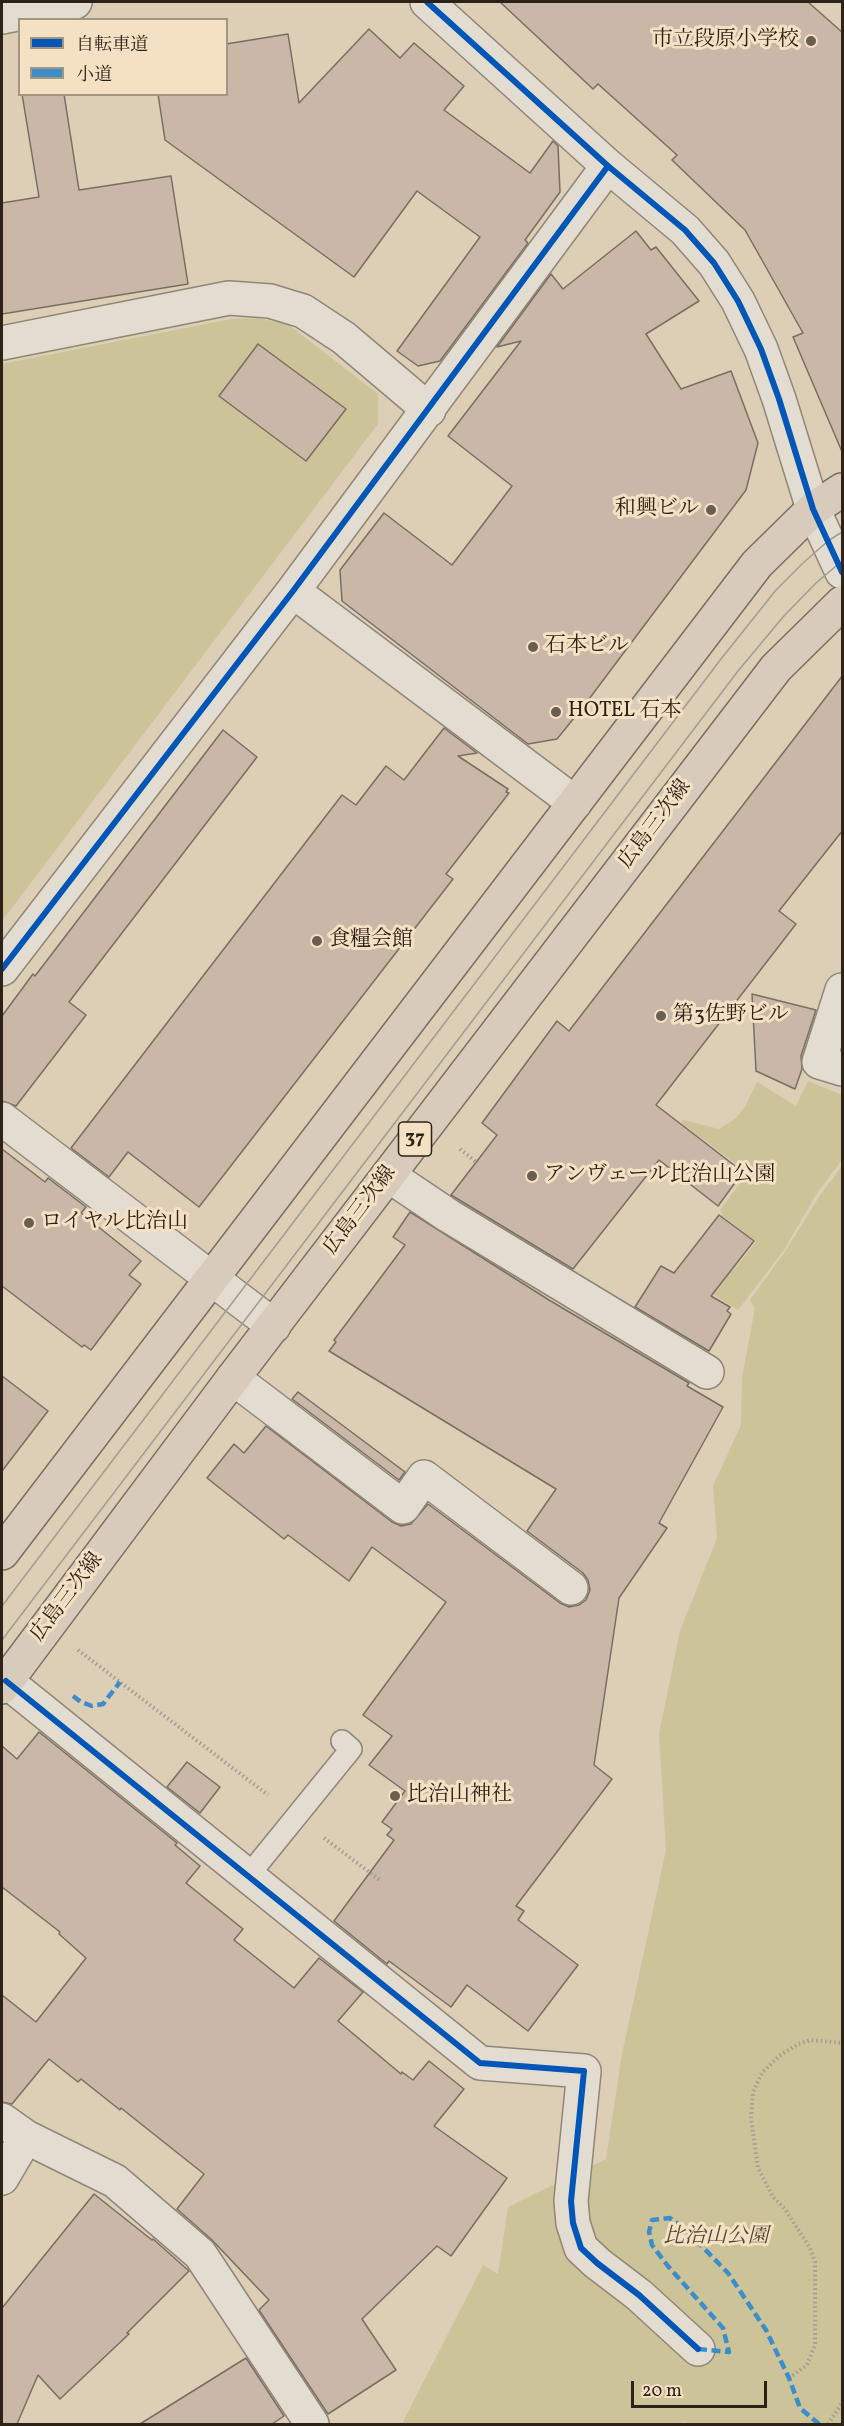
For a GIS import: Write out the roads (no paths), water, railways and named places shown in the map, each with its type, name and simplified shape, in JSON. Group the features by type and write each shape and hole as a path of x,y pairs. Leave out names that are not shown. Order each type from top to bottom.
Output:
{"main road":[{"path":"2,1553 757,564 813,510 843,490"},
{"name":"広島三次線","path":"4,1684 233,1378 776,668 843,603"}],"street":[{"path":"2,17 75,2"},
{"path":"427,2 608,166 685,230 714,263 738,301 761,349 813,510 843,572"},
{"path":"2,969 429,410 608,166"},
{"path":"2,343 229,298 270,301 303,311 344,338 429,410"},
{"path":"292,591 575,803"},
{"path":"843,990 819,1062 843,1069"},
{"path":"2,1119 274,1326"},
{"path":"388,1175 449,1216 708,1372"},
{"path":"233,1378 403,1507 424,1477 571,1588"},
{"path":"4,1684 480,2063 584,2071 571,2201 573,2223 581,2248 639,2295 698,2349"},
{"path":"2,2178 14,2129 115,2181 201,2254 312,2424"}],"lane":[{"path":"248,1876 351,1749 342,1741"}],"tram line":[{"path":"2,1606 721,659 776,590 828,541 842,532"},
{"path":"2,1640 738,671 783,617 816,583 842,561"}],"place":[{"name":"市立段原小学校","path":"811,41"},
{"name":"和興ビル","path":"711,510"},
{"name":"石本ビル","path":"533,647"},
{"name":"HOTEL 石本","path":"556,712"},
{"name":"食糧会館","path":"317,941"},
{"name":"第3佐野ビル","path":"661,1016"},
{"name":"アンヴェール比治山公園","path":"532,1176"},
{"name":"ロイヤル比治山","path":"29,1223"},
{"name":"比治山神社","path":"395,1796"}],"park label":[{"name":"比治山公園","path":"716,2238"}]}
